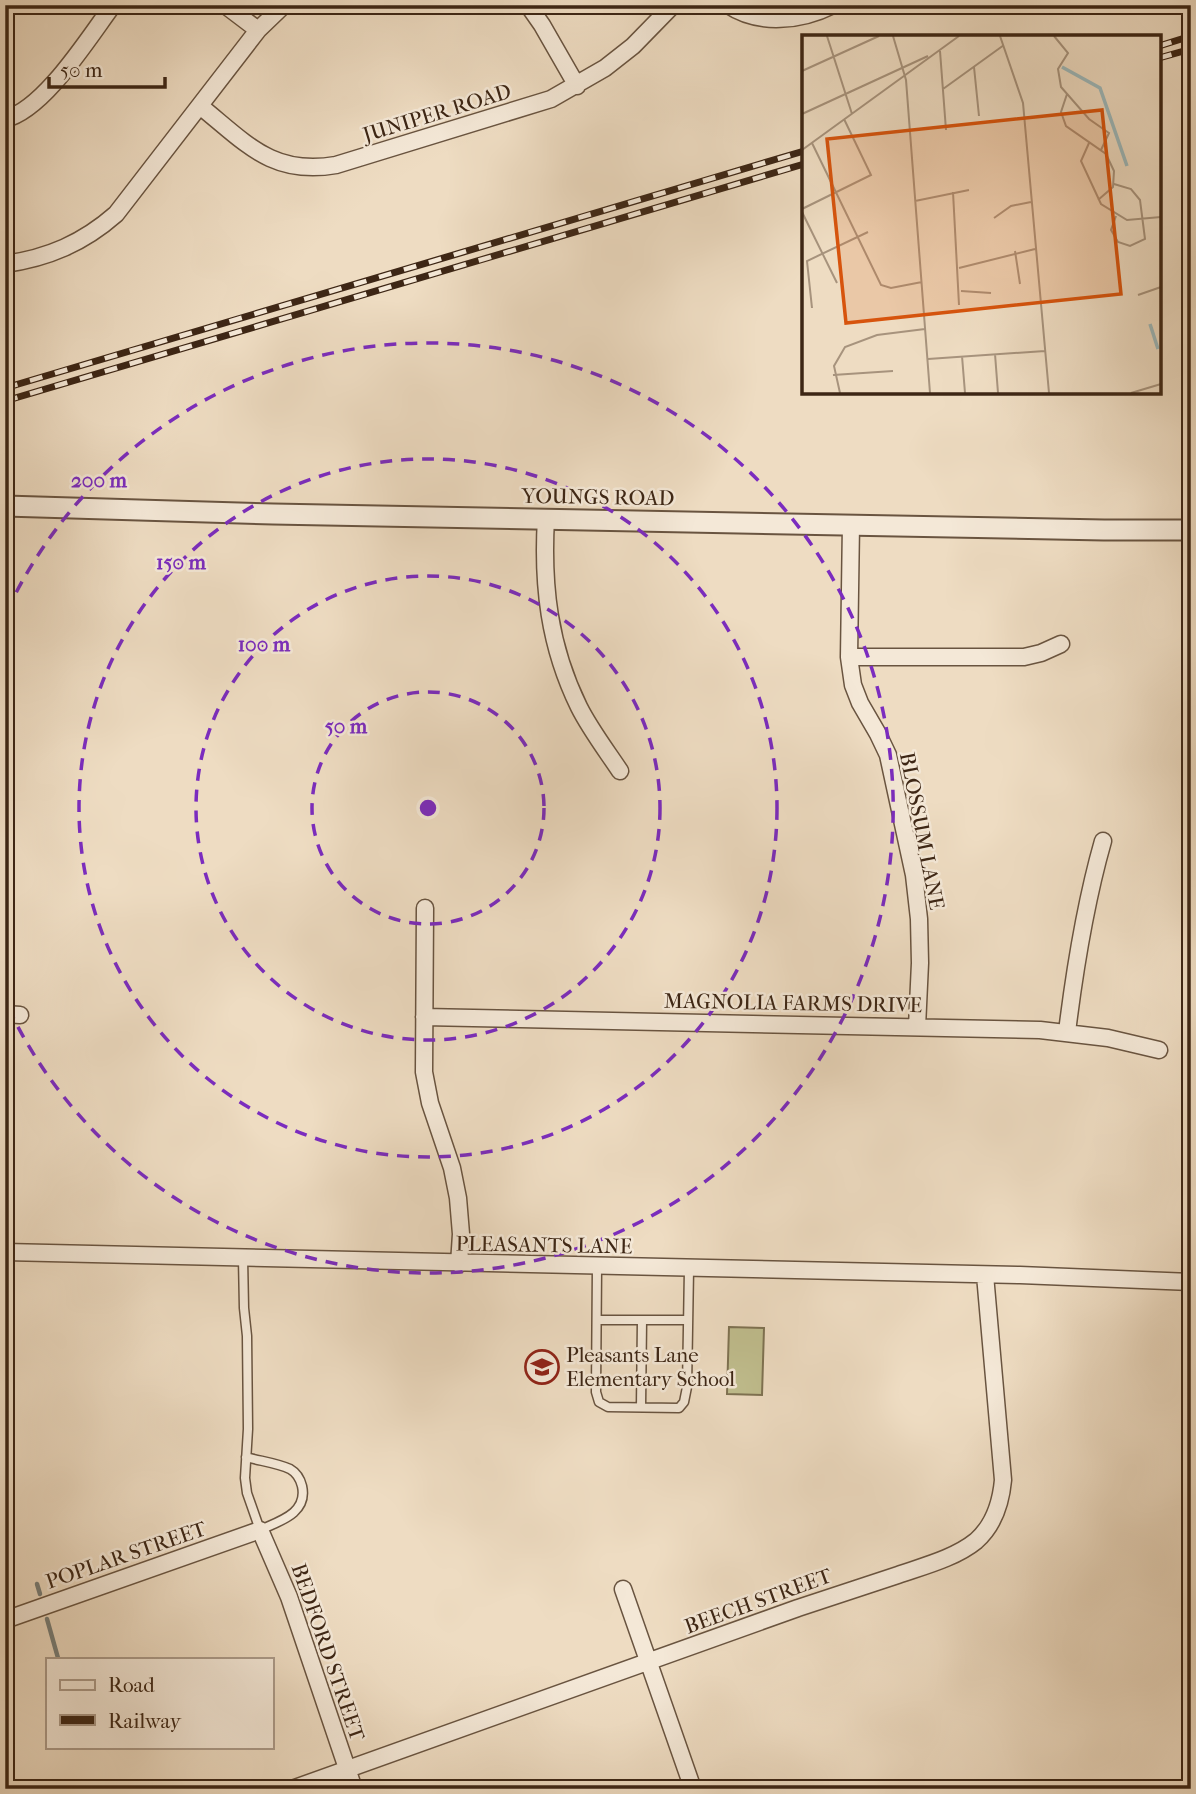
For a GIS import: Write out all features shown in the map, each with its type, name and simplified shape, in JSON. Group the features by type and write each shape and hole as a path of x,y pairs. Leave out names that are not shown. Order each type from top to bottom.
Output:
{"street":[{"path":"5,119 15,117 47,91 113,5"},
{"path":"225,5 258,30"},
{"path":"5,264 28,261 55,252 78,243 98,230 126,203 258,30 284,5"},
{"path":"528,5 577,86"},
{"name":"JUNIPER ROAD","path":"200,106 256,151 274,160 293,167 313,169 336,165 551,99 606,68 633,47 673,5"},
{"path":"728,5 754,16 780,20 822,11 833,5"},
{"name":"YOUNGS ROAD","path":"5,506 273,514 1191,530"},
{"path":"546,518 545,597 556,652 580,710 620,771"},
{"name":"BLOSSUM LANE","path":"851,524 849,657 853,685 860,703 888,755 914,875 920,963 917,1027"},
{"path":"849,657 1024,657 1061,644"},
{"path":"1066,1032 1088,892 1103,841"},
{"path":"425,908 423,1045 426,1082 430,1104 452,1168 458,1198 461,1234 459,1264"},
{"name":"MAGNOLIA FARMS DRIVE","path":"424,1017 1066,1032 1159,1050"},
{"name":"PLEASANTS LANE","path":"5,1252 1191,1282"},
{"name":"BEECH STREET","path":"292,1789 798,1608 923,1567 975,1541 996,1513 1002,1497 1003,1479 985,1275"},
{"name":"POPLAR STREET","path":"5,1620 260,1530"},
{"name":"BEDFORD STREET","path":"260,1530 289,1597 354,1789"},
{"path":"623,1588 693,1789"}],"lane":[{"path":"243,1258 247,1336 246,1457 247,1493 260,1530 296,1512 303,1499 298,1475 287,1468 246,1457"},
{"path":"597,1267 596,1392 599,1402 608,1407 679,1408 684,1402 687,1387 689,1269"},
{"path":"597,1320 688,1320"},
{"path":"641,1407 642,1320"}],"shaded area":[{"path":"729,1327 764,1328 762,1395 727,1394"}],"waterway":[{"path":"37,1584 40,1594"},
{"path":"47,1619 58,1658"}],"railway":[{"path":"1161,45 1191,36"},
{"path":"1161,57 1191,49"},
{"path":"5,388 802,152"},
{"path":"5,401 802,165"}],"place":[{"name":"Pleasants Lane Elementary School","path":"542,1367"}]}
